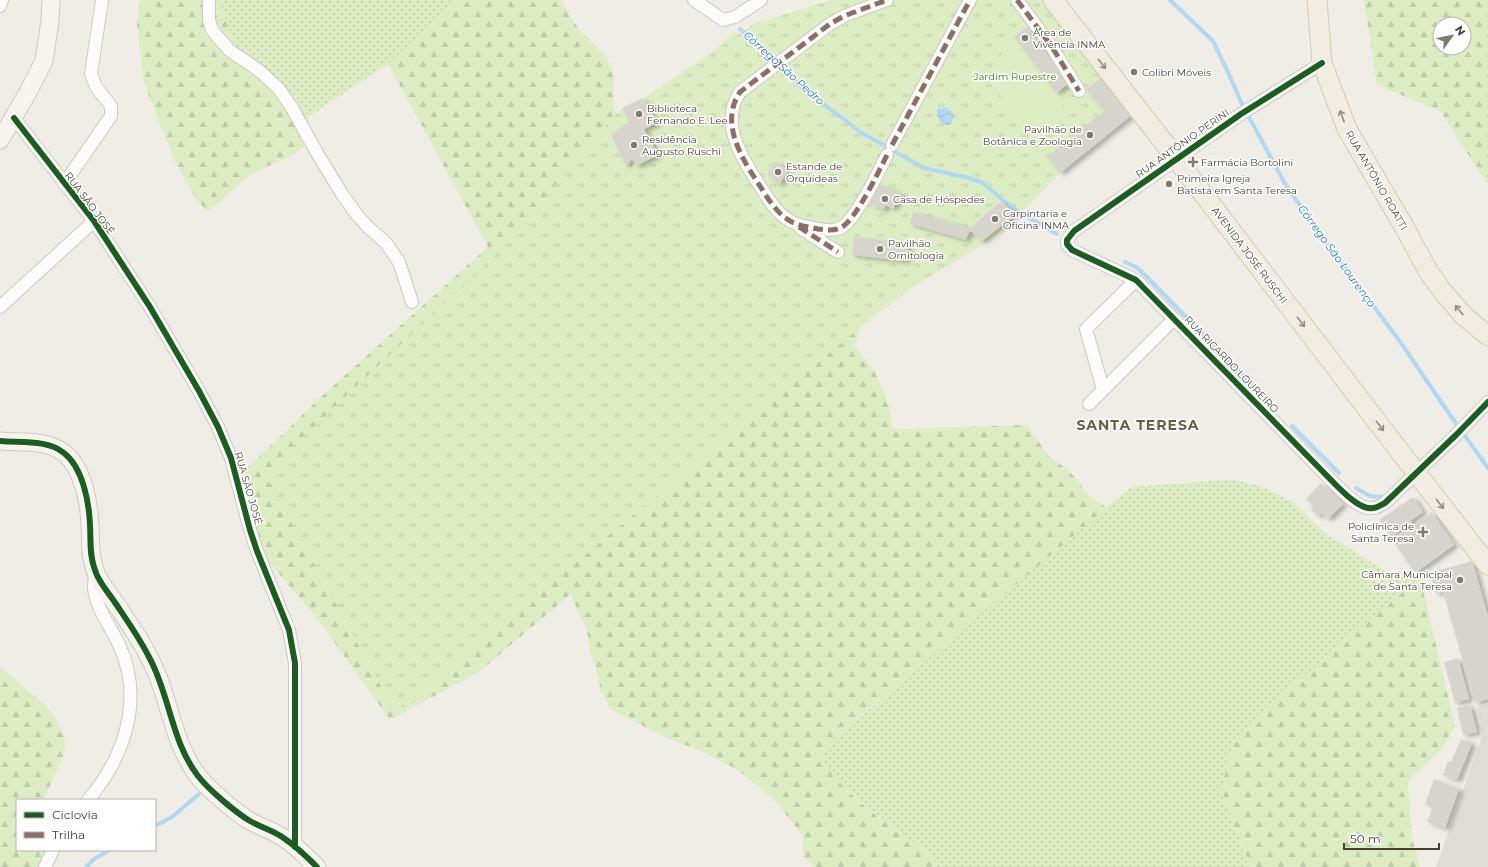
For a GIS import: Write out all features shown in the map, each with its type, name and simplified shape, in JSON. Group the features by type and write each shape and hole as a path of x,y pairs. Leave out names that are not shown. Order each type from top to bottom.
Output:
{"main road":[{"name":"AVENIDA JOSÉ RUSCHI","path":"1053,0 1177,159 1416,473 1488,565"},
{"name":"RUA ANTÔNIO ROATTI","path":"1317,0 1322,63 1347,130 1428,271 1443,292 1464,316 1488,336"}],"street":[{"path":"0,6 2,0"},
{"path":"0,140 14,118 44,61 50,22 51,0"},
{"path":"64,184 112,116 111,106 96,87 91,74 102,0"},
{"path":"209,0 209,20 212,30 229,50 261,72 279,89 292,108 342,194 368,227 386,242 399,262 412,302"},
{"path":"694,0 723,20 735,17 761,0"},
{"path":"838,252 784,217 764,193 739,152 733,134 732,120 735,99 740,92 830,24 844,16 887,0"},
{"path":"793,223 825,230 840,228 848,223 867,194 889,150 970,0"},
{"path":"1017,0 1052,47 1079,91"},
{"name":"RUA ANTÔNIO PERINI","path":"1072,250 1067,240 1070,234 1241,114 1322,63"},
{"name":"RUA SÃO JOSÉ","path":"14,118 94,221 150,307 199,391 218,427 231,458 257,551 289,630 295,663 295,847"},
{"path":"0,307 94,221"},
{"name":"RUA RICARDO LOUREIRO","path":"1072,250 1136,280 1331,480 1353,500 1367,508 1373,508 1385,503 1416,473"},
{"path":"1103,389 1086,329 1136,280"},
{"path":"1089,404 1174,319"},
{"path":"1416,473 1488,402"},
{"path":"0,441 42,444 57,448 65,454 78,472 84,487 90,525 90,548 95,572 94,589 97,600 125,659 129,675 131,699 127,730 118,754 108,774 89,799"},
{"path":"95,572 137,635 150,658 159,678 180,746 198,776 212,791 250,821 284,838 317,867"},
{"path":"45,867 53,851"}],"green space":[{"path":"140,0 221,0 220,4 238,52 273,79 308,117 312,134 306,145 301,150 251,175 208,212 196,199 174,159 144,82 137,24"},
{"path":"221,0 458,0 388,64 308,117 273,79 238,52 220,4"},
{"path":"458,0 562,0 567,12 579,29 605,55 612,67 614,80 613,104 618,120 689,78 734,32 792,83 860,321 859,333 855,346 874,370 888,402 893,429 1027,425 1050,458 1064,467 1076,478 1087,494 1107,508 890,692 844,728 821,755 834,775 850,793 879,818 928,854 937,867 813,867 803,856 803,836 777,803 756,784 736,769 706,753 667,738 610,709 601,690 595,664 590,653 587,630 572,598 572,593 480,671 390,720 319,621 266,558 235,479 323,395 488,247 388,64"},
{"path":"831,0 1046,0 1133,114 1060,173 1018,216 980,247 917,284 867,322 395,712 264,473 485,265 622,108 647,96 755,23"},
{"path":"1364,0 1488,0 1488,185 1440,111 1377,85"},
{"name":"Jardim Rupestre","path":"1014,37 1056,93 1068,114 1037,143 1024,124 985,77"},
{"path":"1224,480 1240,481 1265,488 1294,503 1326,534 1393,576 1420,577 1259,715 1240,841 1250,867 937,867 935,862 909,839 856,798 836,778 820,755 827,744 851,723 874,706 948,641 1131,487"},
{"path":"1420,577 1455,726 1442,748 1408,782 1412,838 1420,867 1250,867 1221,790 1233,741 1259,715"},
{"path":"0,666 44,704 57,721 64,737 65,752 44,799 16,799 16,851 47,851 45,867 0,867"}],"shaded area":[{"path":"1488,705 1488,867 1436,867 1483,734 1478,708"}],"water":[{"path":"946,107 951,111 954,117 950,125 942,124 937,115 937,109"}],"building":[{"path":"1027,27 1069,83 1056,93 1014,37"},
{"name":"Pavilhão de Botânica e Zoologia","path":"1103,76 1133,114 1060,173 1047,157 1104,111 1086,90"},
{"name":"Residência Augusto Ruschi","path":"643,98 657,123 644,129 658,155 636,166 632,159 626,166 611,135 629,121 622,108"},
{"name":"Estande de Orquídeas","path":"776,161 788,171 779,185 767,174"},
{"name":"Casa de Hóspedes","path":"880,184 901,195 893,209 886,205 883,210 870,203"},
{"name":"Carpintaria e Oficina INMA","path":"1000,202 1016,214 981,242 972,232 969,232 966,240 910,224 913,212 970,228"},
{"name":"Pavilhão Ornitologia","path":"854,237 908,243 906,261 852,255"},
{"path":"1321,483 1343,504 1328,519 1321,513 1318,516 1311,509 1313,506 1306,499"},
{"name":"Policlínica de Santa Teresa","path":"1413,497 1423,512 1410,521 1413,525 1432,512 1454,545 1415,573 1392,539 1407,528 1406,527 1391,537 1379,520"},
{"path":"1472,561 1488,616 1488,699 1475,703 1443,592 1436,594 1430,575 1438,573 1437,571"},
{"path":"1458,658 1469,699 1455,703 1444,662"},
{"path":"1470,705 1477,732 1463,735 1457,708"},
{"path":"1461,739 1472,743 1457,780 1443,775 1448,761 1451,762"},
{"path":"1434,779 1459,789 1445,828 1427,822 1433,807 1425,804"}],"waterway":[{"name":"Córrego São Lourenço","path":"1170,0 1213,41 1241,102 1284,182 1319,233 1401,343 1488,468"},
{"name":"Córrego São Pedro","path":"740,29 805,90 862,133 924,168 969,178 983,183 1019,212 1057,234"},
{"name":"Córrego São Pedro","path":"1125,262 1136,267 1146,276 1265,398"},
{"name":"Córrego São Pedro","path":"1292,426 1339,473"},
{"name":"Córrego São Pedro","path":"1356,488 1370,496 1384,497"},
{"path":"156,825 172,817 199,794"},
{"path":"86,867 94,859 108,851"}],"marked path":[{"path":"887,0 844,16 830,24 740,92 734,104 732,128 740,153 746,164 778,211 787,219 795,223 818,229 837,229 848,222 854,215 873,183 887,155"},
{"path":"892,145 970,0"},
{"path":"1017,0 1052,47 1079,91"},
{"path":"799,227 838,252"}],"cycle path":[{"path":"1322,63 1241,114 1074,231 1067,240 1067,244 1072,250 1136,280 1340,489 1356,503 1362,506 1374,508 1385,503 1488,402"},
{"path":"14,118 94,221 150,307 199,391 218,427 231,458 257,551 289,630 295,663 295,847"},
{"path":"0,441 33,442 50,446 64,453 71,459 84,486 89,516 91,553 96,574 137,635 149,657 162,687 176,733 189,762 198,776 215,794 250,821 281,836 298,849 317,867"}],"place":[{"name":"Área de Vivência INMA","path":"1025,38"},
{"name":"Colibri Móveis","path":"1134,72"},
{"name":"Biblioteca Fernando E. Lee","path":"639,114"},
{"name":"Pavilhão de Botânica e Zoologia","path":"1090,135"},
{"name":"Residência Augusto Ruschi","path":"634,145"},
{"name":"Farmácia Bortolini","path":"1193,162"},
{"name":"Estande de Orquídeas","path":"778,172"},
{"name":"Primeira Igreja Batista em Santa Teresa","path":"1169,184"},
{"name":"Casa de Hóspedes","path":"885,199"},
{"name":"Carpintaria e Oficina INMA","path":"995,219"},
{"name":"Pavilhão Ornitologia","path":"880,249"},
{"name":"Policlínica de Santa Teresa","path":"1423,532"},
{"name":"Câmara Municipal de Santa Teresa","path":"1460,580"}],"district":[{"name":"SANTA TERESA","path":"1138,425"}]}
